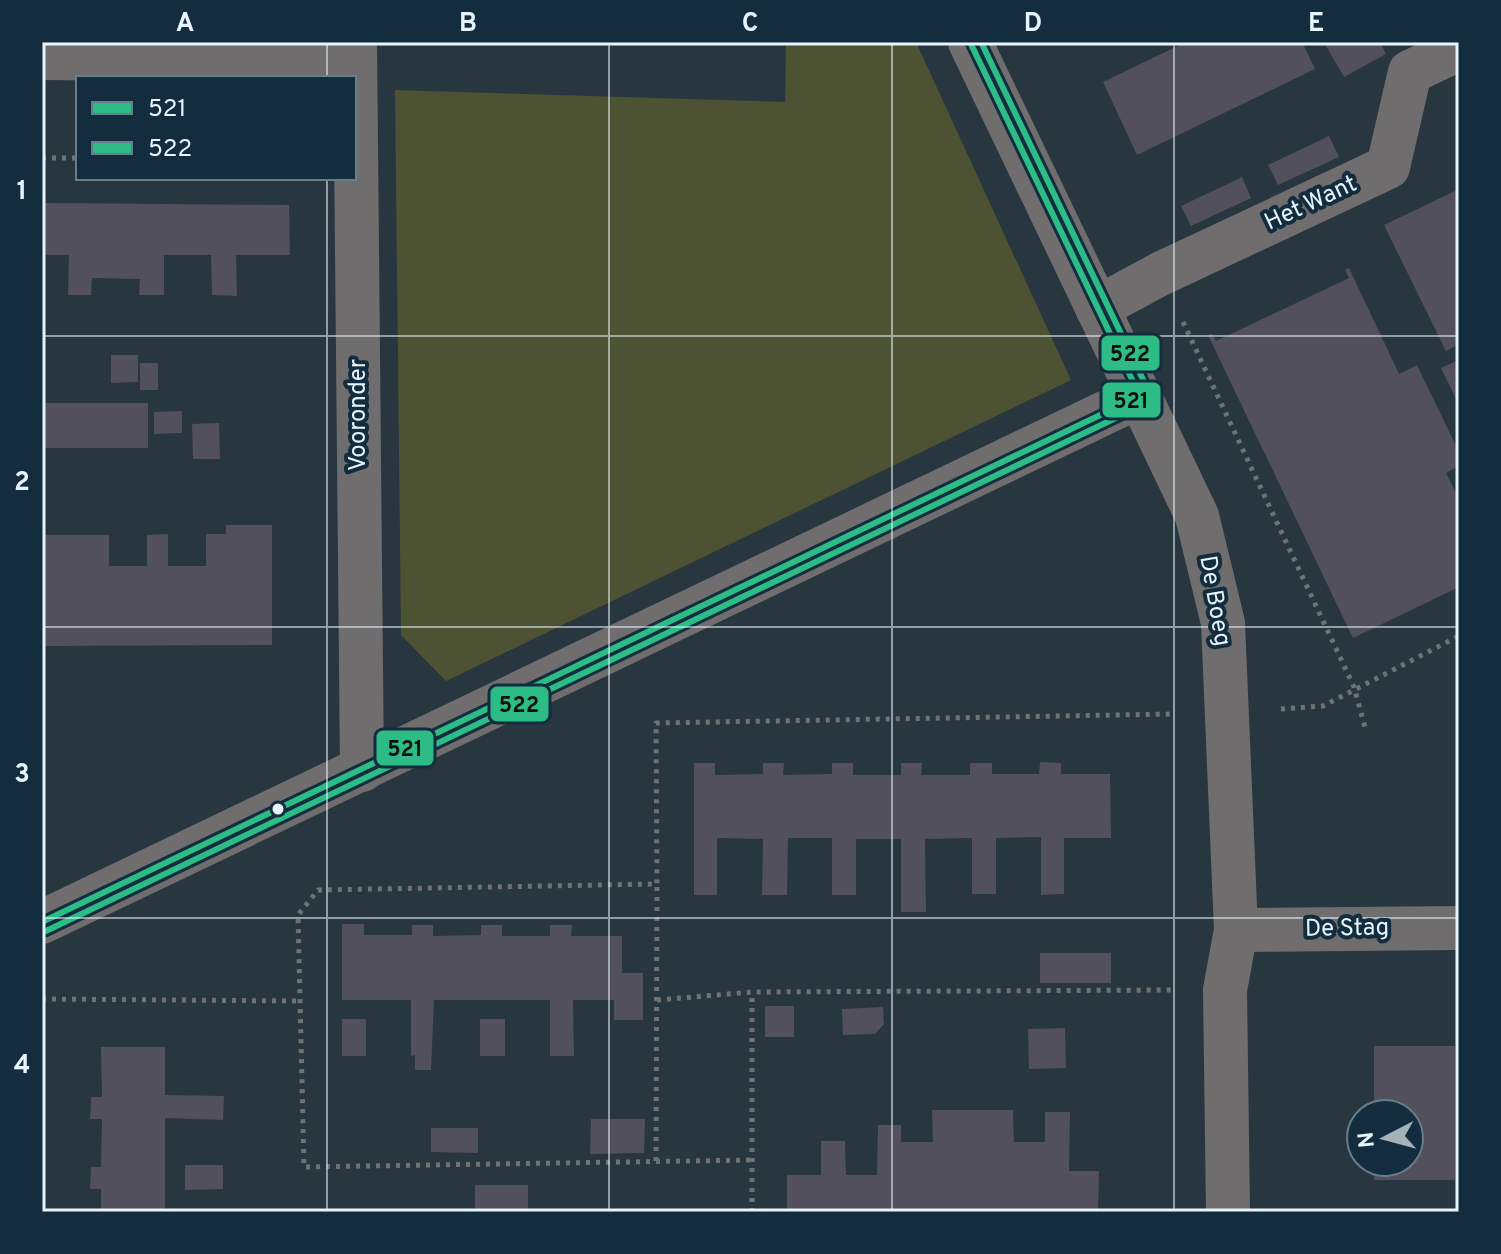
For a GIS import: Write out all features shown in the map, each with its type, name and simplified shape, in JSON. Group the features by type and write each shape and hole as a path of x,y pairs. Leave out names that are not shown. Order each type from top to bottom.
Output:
{"street":[{"name":"De Boeg","path":"970,42 1197,516 1223,623 1236,930 1225,990 1228,1212"},
{"name":"Het Want","path":"1097,308 1160,274 1388,167 1410,72 1459,49"},
{"name":"Vooronder","path":"42,58 355,52 355,76"},
{"name":"Vooronder","path":"356,155 362,770"},
{"path":"42,922 1140,396"},
{"name":"De Stag","path":"1236,930 1459,928"}],"path":[{"path":"42,158 76,158"},
{"path":"1160,274 1354,687 1366,731"},
{"path":"656,1161 656,723 1227,713 1323,706 1354,687 1459,636"},
{"path":"657,884 318,890 298,915 304,1167 750,1160"},
{"path":"657,1000 752,992 1225,990"},
{"path":"752,992 752,1212"},
{"path":"42,999 300,1001"}],"green space":[{"path":"786,42 916,42 1071,380 446,681 401,635 395,90 785,102"}],"building":[{"path":"1186,42 1302,42 1315,69 1137,155 1103,82"},
{"path":"1334,42 1380,42 1386,54 1344,77 1326,46"},
{"path":"1329,136 1339,157 1278,185 1268,165"},
{"path":"1242,177 1251,198 1191,226 1181,206"},
{"path":"1459,189 1459,344 1446,351 1384,225"},
{"path":"42,203 289,205 290,255 236,255 237,296 212,295 211,255 164,255 164,295 139,295 140,279 92,278 91,295 68,295 69,255 42,255"},
{"path":"1349,268 1399,374 1417,365 1459,452 1459,466 1446,473 1459,499 1459,587 1353,638 1208,335 1212,334 1216,341 1349,278 1345,270"},
{"path":"111,355 138,355 138,382 111,383"},
{"path":"1459,360 1459,405 1441,368"},
{"path":"140,363 158,363 158,390 140,390"},
{"path":"42,403 148,403 148,448 42,448"},
{"path":"182,411 182,433 154,434 154,412"},
{"path":"219,423 220,459 193,459 192,424"},
{"path":"226,525 272,525 272,645 42,646 42,535 109,535 109,566 147,566 147,535 168,534 168,566 206,566 206,534 226,534"},
{"path":"1040,762 1061,763 1061,774 1110,774 1111,838 1064,838 1064,894 1041,895 1041,837 996,838 996,894 972,894 972,838 925,839 926,912 901,912 901,839 856,839 856,895 832,895 832,838 788,838 787,895 762,895 763,839 717,838 717,895 694,895 694,763 715,763 715,775 763,774 763,763 784,763 783,775 832,774 832,763 853,763 853,775 901,775 901,763 922,763 921,775 970,775 970,763 992,763 992,774 1039,774"},
{"path":"342,924 364,924 364,935 412,935 412,925 433,925 433,936 481,935 481,925 502,925 502,936 550,936 550,925 572,925 571,936 622,936 622,973 643,973 643,1020 614,1020 614,1000 573,1000 574,1056 550,1056 550,1000 434,1000 431,1070 415,1070 415,1055 411,1056 411,1000 342,1000"},
{"path":"1040,953 1111,953 1111,983 1040,983"},
{"path":"765,1006 794,1006 794,1037 765,1037"},
{"path":"883,1007 884,1024 875,1034 843,1035 842,1009"},
{"path":"342,1019 366,1019 366,1056 342,1056"},
{"path":"480,1019 505,1019 505,1056 480,1056"},
{"path":"1065,1028 1066,1068 1029,1069 1028,1029"},
{"path":"1374,1046 1455,1046 1455,1180 1374,1180 1425,1178 1425,1098 1374,1098"},
{"path":"101,1047 165,1047 165,1095 224,1096 223,1120 165,1118 165,1212 101,1212 101,1189 90,1189 91,1167 101,1167 102,1119 90,1119 91,1097 102,1097"},
{"path":"932,1110 1013,1110 1014,1142 1045,1142 1045,1112 1070,1112 1069,1171 1099,1171 1098,1212 787,1212 787,1175 821,1175 821,1141 845,1141 846,1175 877,1175 878,1125 901,1125 901,1142 933,1142"},
{"path":"591,1119 645,1119 644,1153 590,1154"},
{"path":"431,1128 478,1128 478,1153 431,1152"},
{"path":"185,1165 223,1165 223,1189 185,1190"},
{"path":"475,1185 528,1185 528,1212 475,1212"}],"transit line":[{"name":"521","path":"42,922 1140,396 970,42"},
{"name":"522","path":"46,931 1147,403 1149,392 981,42"}]}
